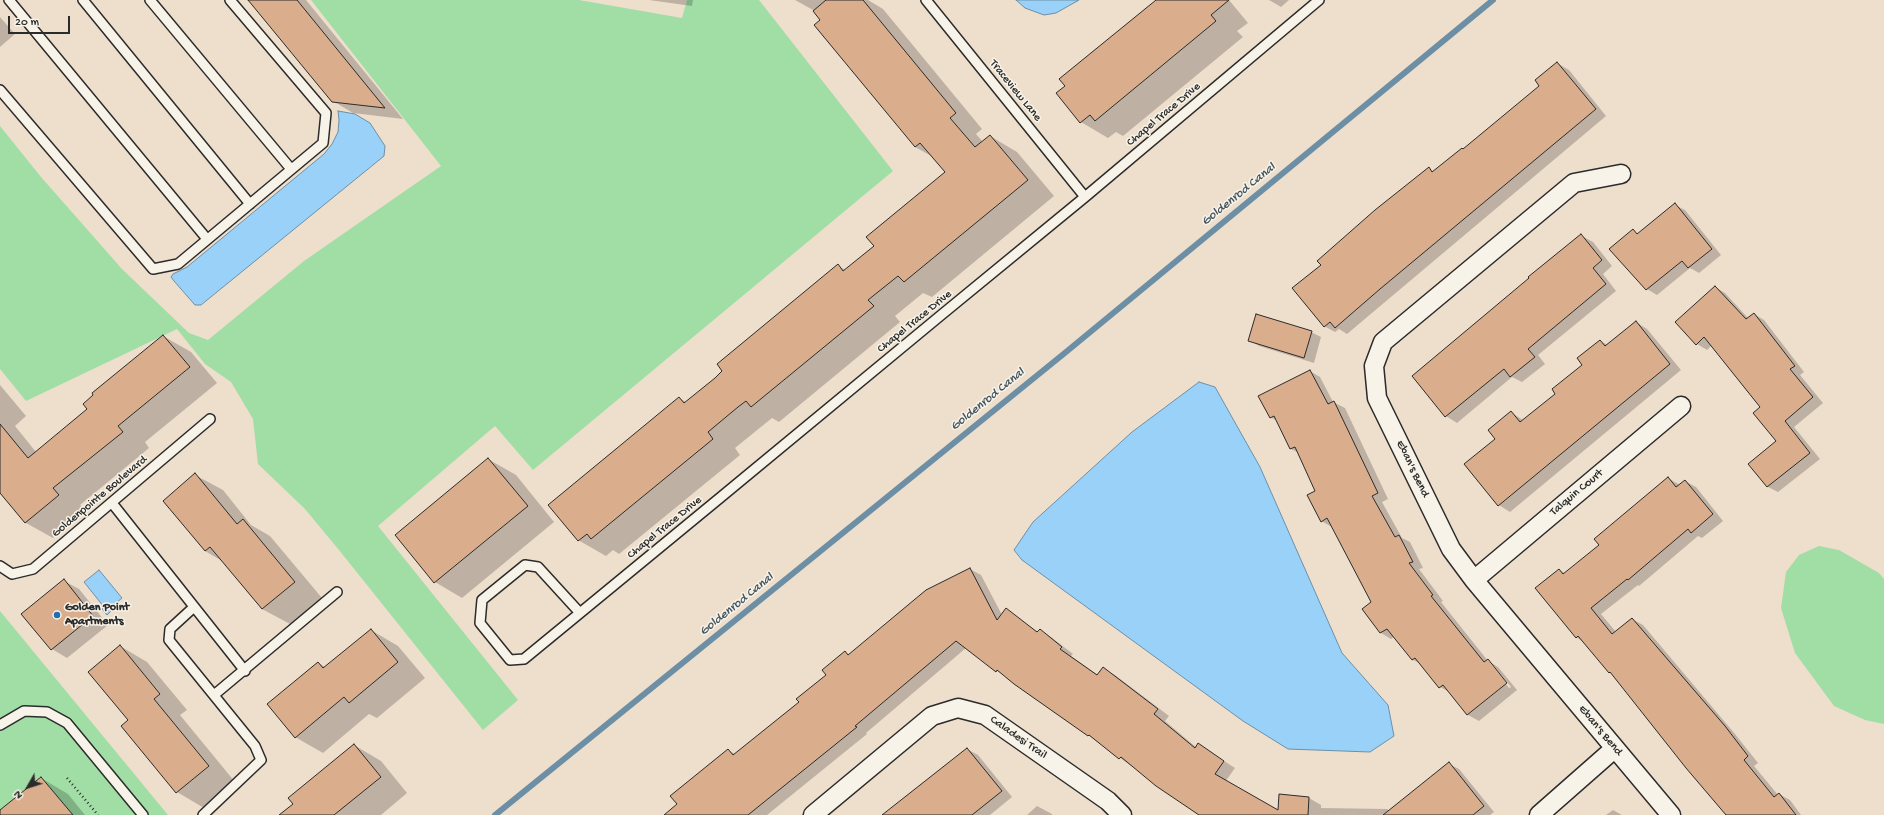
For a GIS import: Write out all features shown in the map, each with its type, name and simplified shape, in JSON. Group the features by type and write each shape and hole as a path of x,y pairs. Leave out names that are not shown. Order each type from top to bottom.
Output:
{"street":[{"name":"Eban's Bend","path":"1621,174 1574,183 1383,342 1374,366 1377,398 1451,549 1474,580 1614,749 1671,815"},
{"name":"Talquin Court","path":"1474,580 1681,406"},
{"name":"Caladesi Trail","path":"813,815 932,716 958,708 985,715 1108,801 1122,815"},
{"path":"1539,815 1614,749"}],"lane":[{"path":"9,0 207,239"},
{"path":"83,0 250,204"},
{"path":"150,0 291,170"},
{"path":"0,90 153,269 178,264 323,143 326,113 230,0"},
{"name":"Traceview Lane","path":"926,0 1085,197"},
{"name":"Chapel Trace Drive","path":"580,613 538,567 525,565 482,600 480,623 510,660 524,659 580,613 1085,197 1319,0"},
{"name":"Goldenpointe Boulevard","path":"0,566 12,574 33,569 210,419"},
{"path":"112,503 245,671"},
{"path":"214,695 245,671 337,592"},
{"path":"194,607 170,629 169,640 254,746 261,760 203,815"},
{"path":"0,725 24,711 47,712 67,723 143,815"}],"path":[{"path":"67,778 98,815"}],"green space":[{"path":"311,0 579,0 682,18 687,0 759,0 893,171 533,470 495,426 378,526 518,700 483,730 305,509 258,464 253,419 231,382 205,364 177,329 26,401 0,369 0,126 41,177 122,269 189,333 208,340 304,261 441,166"},
{"path":"1819,546 1839,550 1879,573 1884,579 1884,724 1865,720 1834,706 1795,653 1781,608 1786,572 1799,555"},
{"path":"0,611 168,815 0,815"}],"water":[{"path":"1016,0 1079,0 1056,13 1044,15 1025,8"},
{"path":"338,111 355,114 370,123 385,146 384,156 201,305 195,305 171,277 173,274 187,267 324,154 332,144 338,132"},
{"path":"1199,382 1215,387 1260,467 1342,653 1388,705 1394,736 1370,752 1288,749 1243,721 1022,560 1014,550 1033,522 1132,432"},
{"path":"99,570 122,598 110,608 111,611 107,615 102,609 104,607 84,582"}],"building":[{"path":"248,0 297,0 385,108 332,102"},
{"path":"826,0 863,0 956,113 950,118 975,147 990,135 1028,180 904,282 898,276 868,300 874,306 751,407 746,401 738,407 708,432 713,439 591,539 587,534 578,541 548,505 679,397 684,403 715,378 722,371 717,364 838,264 843,271 874,246 866,237 945,172 920,143 915,147 814,25 820,20 813,11"},
{"path":"1156,0 1229,0 1211,15 1216,21 1095,121 1090,115 1080,123 1056,93 1065,86 1059,79"},
{"path":"1557,62 1596,109 1335,328 1330,322 1324,327 1292,288 1321,265 1317,261 1375,210 1429,167 1432,172 1462,148 1463,149 1539,86 1535,80"},
{"path":"1675,203 1712,249 1688,268 1682,261 1646,290 1609,249 1633,229 1637,234"},
{"path":"1581,234 1602,260 1593,268 1606,284 1528,349 1535,357 1510,377 1504,369 1445,417 1412,376"},
{"path":"1715,286 1746,319 1754,313 1795,366 1790,369 1813,397 1785,421 1810,453 1767,487 1748,464 1776,441 1753,413 1760,407 1704,337 1696,345 1675,322"},
{"path":"1256,314 1312,331 1304,358 1248,341"},
{"path":"1636,321 1670,364 1498,506 1464,464 1495,439 1488,430 1511,411 1520,422 1555,394 1552,389 1582,365 1577,358 1600,340 1605,346"},
{"path":"163,335 190,367 118,426 123,432 53,488 59,495 25,523 0,493 0,424 28,458 87,409 83,404 93,395 92,393"},
{"path":"1310,370 1328,404 1334,401 1378,493 1372,496 1395,537 1399,535 1413,562 1409,563 1433,595 1431,596 1484,662 1488,659 1507,683 1467,715 1443,685 1439,688 1415,658 1412,660 1387,629 1380,633 1362,609 1371,602 1327,518 1321,522 1307,495 1315,491 1295,447 1290,449 1274,416 1270,418 1258,396"},
{"path":"488,458 528,506 434,583 395,535"},
{"path":"195,473 237,524 243,519 295,582 262,609 210,547 205,551 163,501"},
{"path":"1668,477 1676,487 1685,480 1713,514 1691,533 1688,529 1628,580 1627,579 1591,608 1612,634 1632,618 1725,726 1748,756 1744,760 1774,797 1779,793 1796,815 1726,815 1686,768 1610,672 1609,673 1578,636 1576,638 1535,588 1559,569 1563,574 1599,545 1594,539"},
{"path":"970,568 997,620 1006,608 1037,632 1040,629 1062,647 1060,649 1097,675 1103,667 1158,709 1154,714 1195,748 1198,743 1224,761 1215,774 1278,810 1279,794 1309,797 1308,815 1199,815 1156,786 1121,757 1119,759 1089,735 1088,736 1014,684 997,670 996,672 956,641 855,726 857,727 748,815 664,815 677,804 670,796 728,749 733,755 799,702 796,699 826,675 822,670 845,651 848,655 926,590"},
{"name":"Golden Point Apartments","path":"64,579 93,616 51,650 21,614"},
{"path":"371,629 398,662 349,703 344,697 295,738 267,704 318,662 323,668"},
{"path":"120,645 160,694 154,699 209,766 176,793 121,726 128,720 88,672"},
{"path":"354,744 381,777 334,815 279,815 293,804 288,798"},
{"path":"967,748 1002,791 972,815 882,815"},
{"path":"1449,762 1484,806 1473,815 1383,815"},
{"path":"41,777 73,815 0,815 0,810"}],"waterway":[{"name":"Goldenrod Canal","path":"495,815 1066,352 1493,0"}],"place":[{"name":"Golden Point Apartments","path":"57,615"}]}
